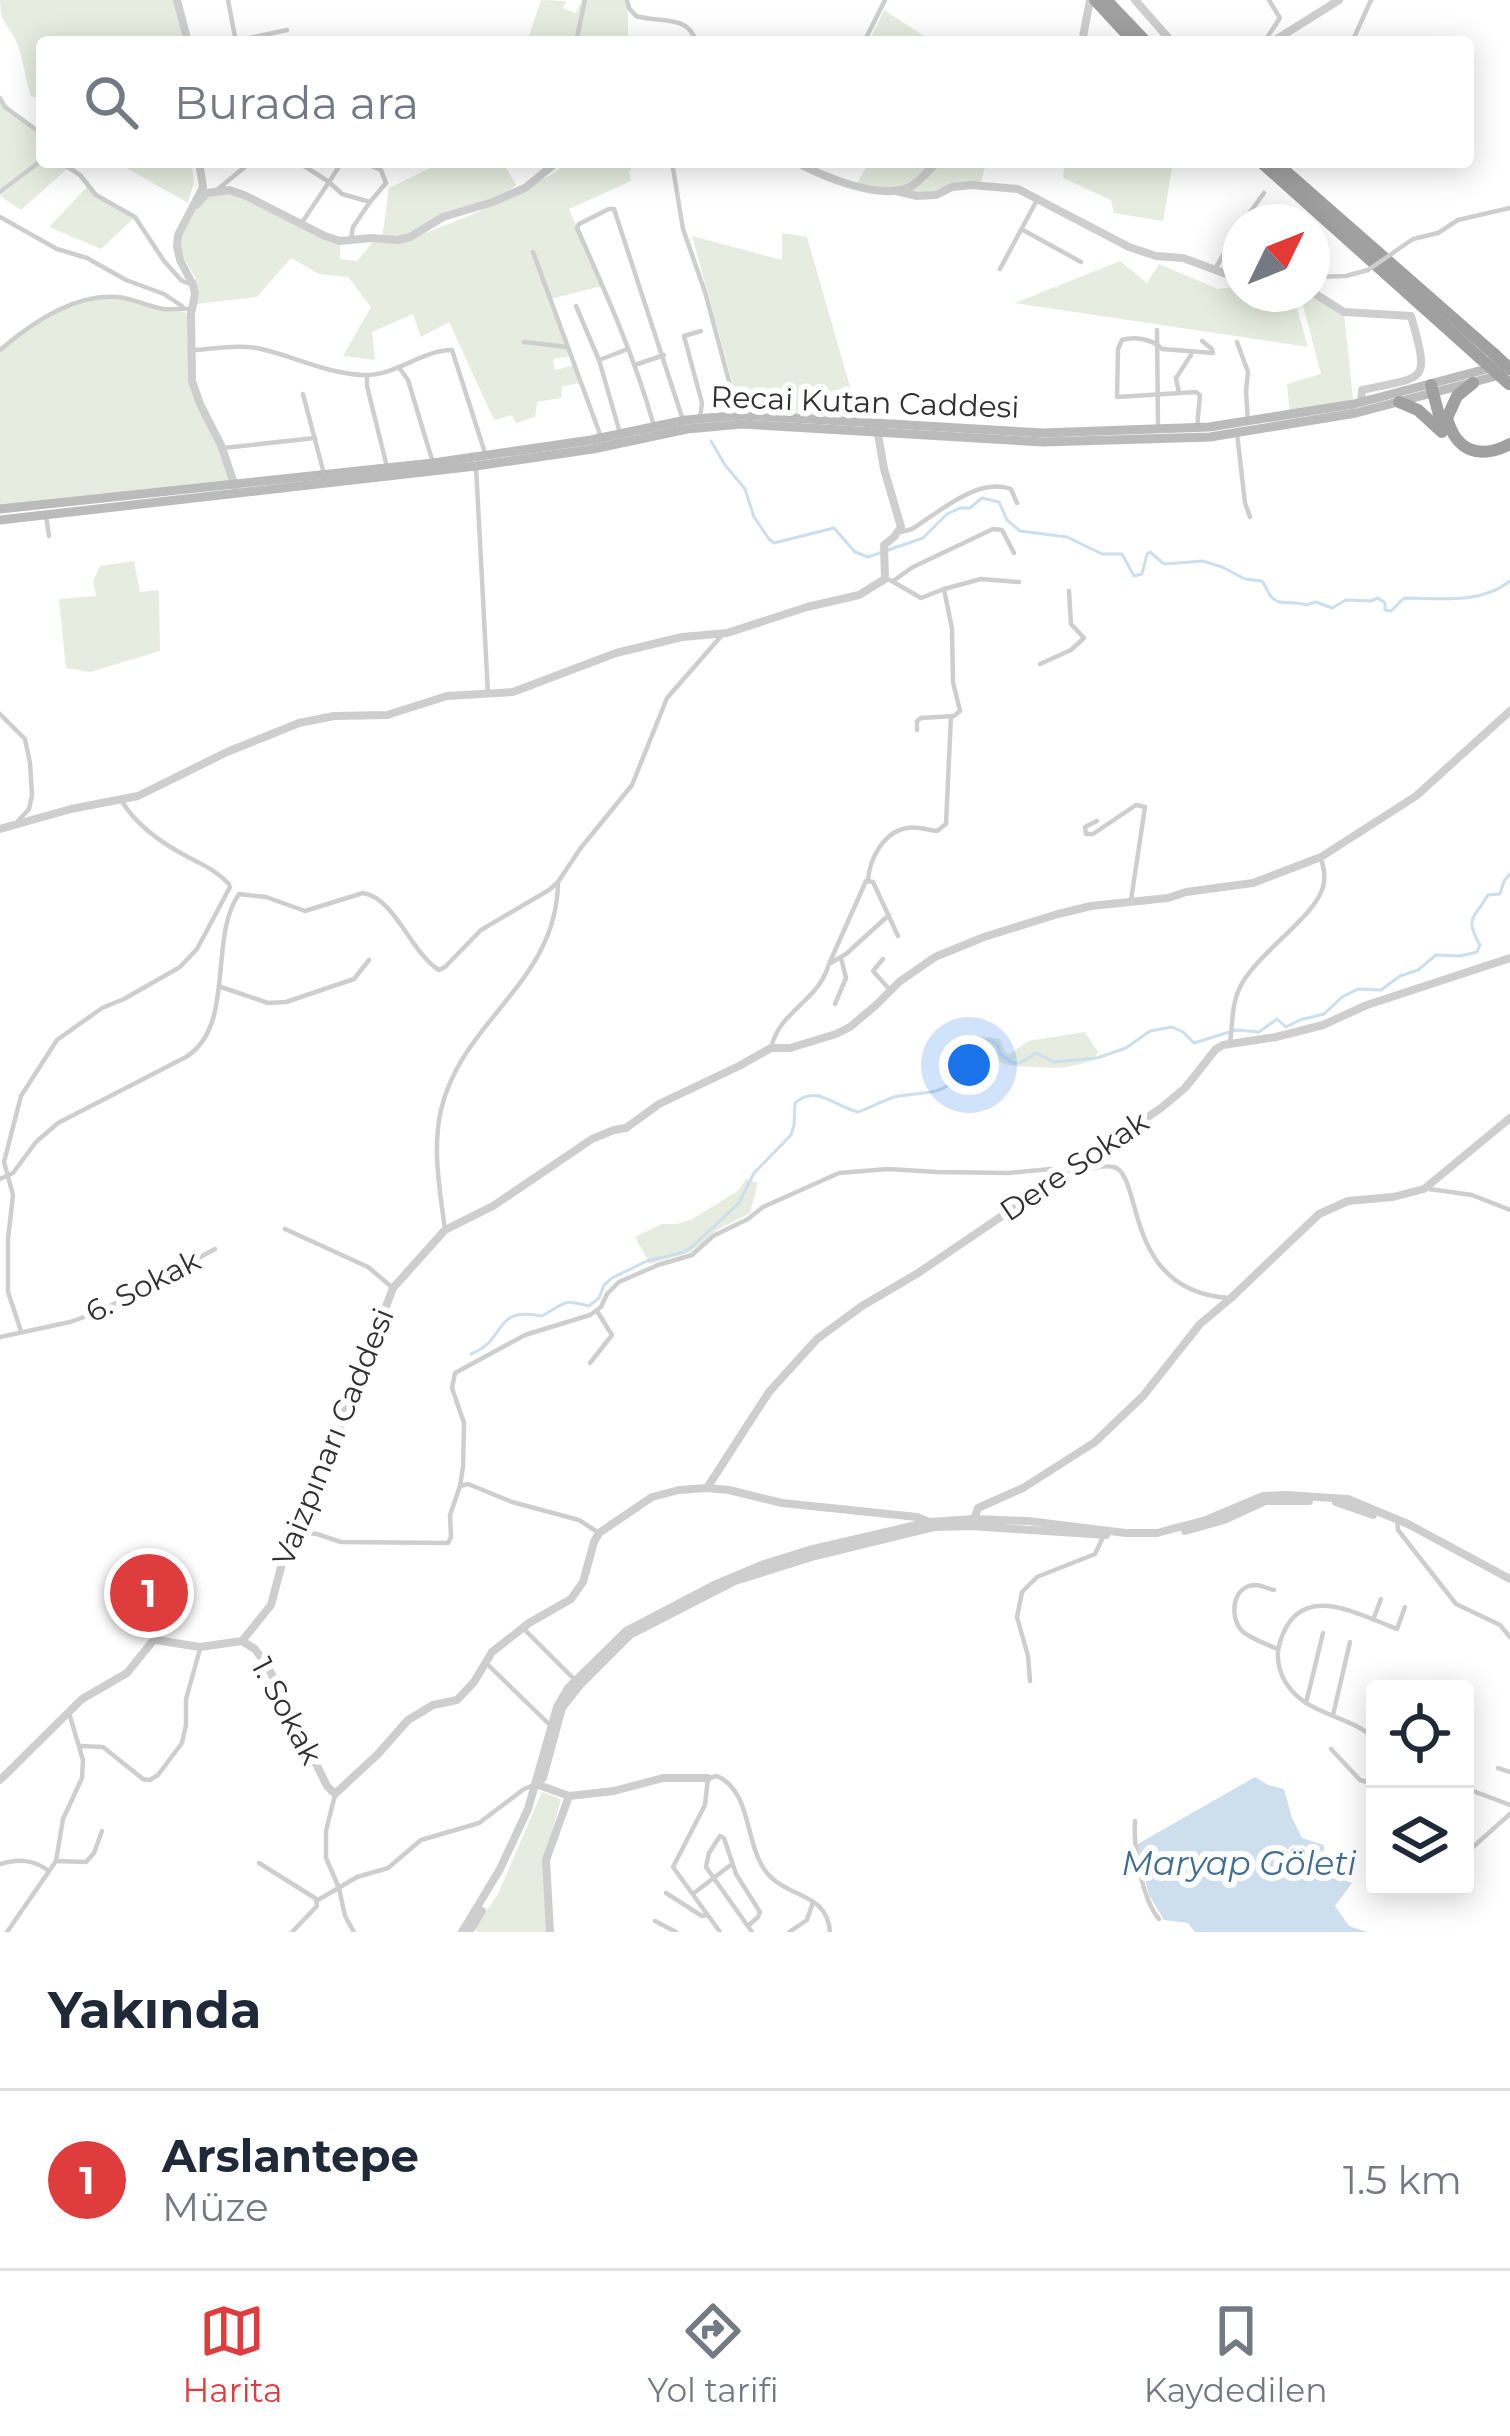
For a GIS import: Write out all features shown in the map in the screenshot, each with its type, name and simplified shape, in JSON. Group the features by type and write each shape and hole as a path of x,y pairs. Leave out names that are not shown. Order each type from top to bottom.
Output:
{"highway":[{"path":"1093,0 1128,36"},
{"path":"1106,0 1140,36"},
{"path":"1268,168 1488,356 1510,368"},
{"path":"1282,168 1488,356 1509,386"},
{"path":"1447,418 1457,396 1473,383"},
{"path":"1436,388 1454,438 1468,449 1510,447"},
{"path":"1436,388 1444,435"},
{"path":"1399,402 1418,410 1459,451 1492,457 1510,447"}],"main road":[{"name":"Recai Kutan Caddesi","path":"0,509 476,466 742,424 1043,433 1197,428 1473,383 1510,368"},
{"name":"Recai Kutan Caddesi","path":"0,520 486,456 683,420 738,415 1043,442 1210,436 1355,413 1510,368"}],"street":[{"path":"178,0 187,36"},
{"path":"228,0 234,36"},
{"path":"577,36 585,0"},
{"path":"627,0 636,16 677,21 695,36"},
{"path":"867,36 885,0"},
{"path":"1084,36 1093,0"},
{"path":"1135,0 1167,36"},
{"path":"1269,0 1280,18 1271,36"},
{"path":"1278,36 1339,0"},
{"path":"1355,36 1371,0"},
{"path":"258,36 286,30"},
{"path":"0,98 36,129"},
{"path":"0,192 36,165"},
{"path":"69,168 96,195 135,217 164,261 182,281 194,285"},
{"path":"196,205 204,180 201,168"},
{"path":"217,190 244,168"},
{"path":"307,168 342,194 370,202"},
{"path":"301,224 338,168"},
{"path":"351,240 353,227 386,183 376,168"},
{"path":"236,489 192,381 188,308 194,285 177,246 178,235 207,193 229,190 244,195 340,241 398,240 438,219 525,188 549,168"},
{"path":"673,168 683,229 738,415"},
{"path":"819,168 837,182 917,196 971,185 1018,189 1129,247 1222,272"},
{"path":"896,190 918,181 931,168"},
{"path":"1256,204 1264,194"},
{"path":"1000,268 1039,197"},
{"path":"1330,276 1368,270 1413,239 1438,233 1458,220 1510,208"},
{"path":"653,426 628,349 577,228 609,209 614,209 683,420"},
{"path":"0,217 42,242 87,258 188,308"},
{"path":"1023,230 1081,262"},
{"path":"533,252 601,437"},
{"path":"1215,269 1222,257"},
{"path":"0,350 50,315 94,298 112,296 163,308 188,308"},
{"path":"1330,303 1344,312 1411,316 1423,360 1418,376 1362,390 1361,402"},
{"path":"576,307 599,360 620,434"},
{"path":"1157,330 1157,429"},
{"path":"700,418 701,403 684,336 701,331"},
{"path":"1197,428 1200,394 1117,397 1118,349 1122,340 1132,337 1162,349 1213,353 1202,341"},
{"path":"524,342 567,347"},
{"path":"1237,342 1248,372 1249,422"},
{"path":"191,350 259,348 318,368 367,376 452,350 486,456"},
{"path":"599,360 628,349"},
{"path":"1179,393 1176,378 1192,353"},
{"path":"634,365 664,356"},
{"path":"400,368 408,380 433,463"},
{"path":"367,376 387,467"},
{"path":"303,394 324,474"},
{"path":"877,429 900,521 883,555 889,580 921,598 981,579 1018,582"},
{"path":"1237,433 1250,517"},
{"path":"223,448 315,438"},
{"path":"476,466 488,694"},
{"path":"898,533 971,492 997,484 1011,489 1017,503"},
{"path":"46,515 50,536"},
{"path":"121,800 148,830 217,872 239,894 266,897 305,911 370,893 439,970 481,930 558,882 632,785 664,702 721,635 860,595 992,529 1002,530 1014,553"},
{"path":"916,730 921,718 958,715 960,709 944,589"},
{"path":"1040,664 1071,650 1084,638 1071,624 1069,591"},
{"path":"0,829 148,792 299,723 334,716 387,715 435,698 522,690 616,652 727,632"},
{"name":"Vaizpınarı Caddesi","path":"242,1641 269,1610 284,1556 301,1532 351,1386 393,1288 445,1230 493,1206 592,1139 626,1128 659,1104 771,1048 790,1048 836,1034 935,957 1058,914 1253,883 1321,857 1416,796 1510,710"},
{"path":"0,714 25,739 30,763 29,809 14,825"},
{"path":"771,1048 776,1029 816,992 868,881 869,865 886,838 907,828 937,831 946,824 951,716"},
{"path":"1097,821 1085,827 1087,834 1136,805 1145,807 1131,901"},
{"path":"1321,857 1322,892 1242,984 1232,1010 1230,1042 1323,1025 1367,1005 1510,958"},
{"path":"868,881 873,882 898,936"},
{"path":"445,1230 437,1144 443,1102 470,1046 544,948 554,922 558,882"},
{"path":"21,1331 8,1292 13,1196 4,1158 28,1083 57,1040 102,1008 184,963 197,950 230,886"},
{"path":"0,1179 8,1176 50,1128 195,1051 207,1036 221,987 220,961 231,907 239,894"},
{"path":"830,964 889,915"},
{"path":"835,1004 846,978 841,958"},
{"path":"883,959 873,971 890,990"},
{"path":"221,987 268,1003 286,1003 354,979 369,960"},
{"name":"Dere Sokak","path":"707,1488 769,1393 817,1339 1161,1108 1216,1049 1230,1042"},
{"path":"972,1522 978,1508 1024,1488 1095,1442 1143,1396 1200,1324 1324,1211 1348,1201 1424,1189 1510,1118"},
{"path":"301,1532 341,1542 446,1544 460,1486 465,1430 452,1388 455,1373 525,1335 597,1311 619,1282 692,1256 713,1236 748,1220 763,1207 839,1173 888,1169 1008,1173 1112,1166 1128,1186 1147,1247 1169,1275 1200,1294 1231,1298"},
{"path":"1424,1189 1472,1196 1510,1210"},
{"path":"285,1229 368,1267 393,1288"},
{"name":"6. Sokak","path":"0,1337 100,1311 215,1249"},
{"path":"590,1363 612,1335 597,1311"},
{"path":"460,1486 468,1484 579,1520 599,1534"},
{"path":"354,1932 328,1865 325,1838 335,1793 408,1720 433,1705 457,1700 492,1652 578,1592 599,1534 658,1495 707,1488 932,1524"},
{"path":"466,1932 538,1785 561,1698 626,1630 734,1575 809,1550 932,1524 1157,1533 1274,1495 1340,1498 1401,1523 1510,1579"},
{"path":"1401,1523 1398,1530 1456,1604 1500,1625 1510,1636"},
{"path":"555,1728 567,1699 630,1635 735,1581 932,1524"},
{"path":"1030,1682 1017,1617 1022,1592 1036,1577 1095,1554 1105,1532"},
{"path":"1274,1590 1255,1585 1245,1588 1238,1594 1234,1612 1244,1632 1277,1649"},
{"path":"1373,1620 1381,1599"},
{"path":"1366,1732 1306,1702 1285,1682 1277,1649 1286,1623 1304,1609 1330,1606 1397,1629 1405,1607"},
{"path":"523,1628 575,1681"},
{"path":"1306,1702 1323,1633"},
{"name":"1. Sokak","path":"0,1780 90,1693 127,1673 156,1640 200,1648 242,1641 268,1666 327,1786 335,1793"},
{"path":"1333,1715 1350,1642"},
{"path":"80,1746 103,1747 143,1780 158,1775 183,1738 186,1699 200,1648"},
{"path":"485,1662 555,1728"},
{"path":"7,1932 56,1861 63,1819 83,1772 69,1713"},
{"path":"1331,1749 1366,1782"},
{"path":"1498,1768 1510,1772"},
{"path":"316,1900 357,1877 390,1866 421,1840 479,1823 524,1789 538,1785 569,1796 663,1778 717,1777 735,1788 760,1864 776,1883 823,1907 830,1932"},
{"path":"708,1778 704,1805 673,1867 719,1932"},
{"path":"1474,1791 1510,1805"},
{"path":"550,1932 546,1860 569,1796"},
{"path":"1474,1845 1510,1814"},
{"path":"1135,1821 1133,1846 1149,1907 1159,1919"},
{"path":"56,1861 86,1862 102,1831"},
{"path":"720,1835 732,1864 760,1912 750,1929 706,1862 720,1835"},
{"path":"0,1864 26,1860 49,1870"},
{"path":"260,1863 316,1900"},
{"path":"692,1894 732,1864"},
{"path":"666,1893 702,1916 708,1915"},
{"path":"292,1932 316,1900"},
{"path":"806,1932 813,1902"},
{"path":"789,1932 806,1920"},
{"path":"655,1921 676,1932"}],"shaded area":[{"path":"0,0 175,0 186,36 36,36 36,98 31,96 20,52"},
{"path":"541,0 566,1 563,8 576,13 582,0 628,0 628,36 529,36"},
{"path":"884,10 924,36 872,36"},
{"path":"0,100 36,129 36,168 68,168 21,210 0,196 27,174 0,192"},
{"path":"127,168 192,168 194,182 188,203"},
{"path":"430,168 506,168 516,185 499,199 443,217 412,238 469,216 561,168 632,168 631,181 569,209 602,286 551,299 571,356 553,359 555,370 574,365 582,383 562,386 561,398 537,402 535,417 516,423 512,415 494,420 449,322 421,337 413,314 372,332 375,360 343,356 371,307 348,277 319,274 291,258 257,297 197,304 196,279 177,246 191,213 207,193 236,192 340,241 340,259 357,261 376,238 382,238 389,188"},
{"path":"866,168 985,168 980,186 952,187 936,195 917,196 909,187 896,191 855,186"},
{"path":"1064,168 1172,168 1163,221 1114,213 1111,200 1063,178"},
{"path":"88,186 135,217 101,249 49,227"},
{"path":"782,233 807,237 859,418 741,414 692,236 782,260"},
{"path":"1120,261 1147,283 1159,264 1222,288 1222,312 1298,312 1308,347 1015,303"},
{"path":"101,298 136,300 191,314 196,392 235,484 0,509 0,350 61,310"},
{"path":"1330,304 1344,312 1353,399 1290,416 1287,384 1321,374 1305,312 1330,312"},
{"path":"134,561 140,592 159,590 160,651 90,672 66,668 59,599 96,596 93,581 100,566"},
{"path":"1085,1032 1098,1052 1094,1060 1051,1068 1014,1066 995,1059 954,1086 950,1078 957,1070 955,1048 971,1038 1000,1039 1010,1054 1028,1041"},
{"path":"746,1179 758,1183 750,1213 717,1230 691,1252 650,1264 635,1237 662,1224 692,1219 738,1191"},
{"path":"542,1792 561,1799 543,1867 550,1932 479,1932 474,1929 498,1894"}],"water":[{"name":"Maryap Göleti","path":"1255,1777 1284,1789 1302,1838 1324,1845 1324,1857 1338,1878 1352,1883 1335,1906 1349,1926 1367,1932 1195,1932 1188,1923 1164,1920 1149,1895 1136,1845"}],"waterway":[{"path":"711,441 745,489 754,517 774,543 834,528 855,552 868,557 923,538 947,514 970,508 982,498 999,502 1007,520 1020,531 1067,537 1102,554 1122,554 1134,576 1142,574 1150,552 1164,564 1203,561 1262,581 1273,599 1282,602 1316,602 1332,608 1346,600 1378,598 1391,611 1404,598 1473,597 1510,581"},
{"path":"471,1354 515,1316 542,1316 568,1302 589,1306 612,1278 694,1245 739,1203 754,1173 791,1135 795,1103 803,1098 819,1096 858,1112 894,1097 937,1091 958,1076 961,1048 978,1040 993,1041 1000,1054 1014,1063 1036,1053 1054,1062 1097,1058 1126,1048 1150,1031 1172,1027 1194,1043 1236,1030 1259,1032 1277,1019 1286,1027 1324,1014 1358,989 1381,990 1436,955 1477,952 1480,945 1473,918 1488,895 1500,894 1510,874"}],"place":[{"name":"Arslantepe","path":"149,1593"}]}
